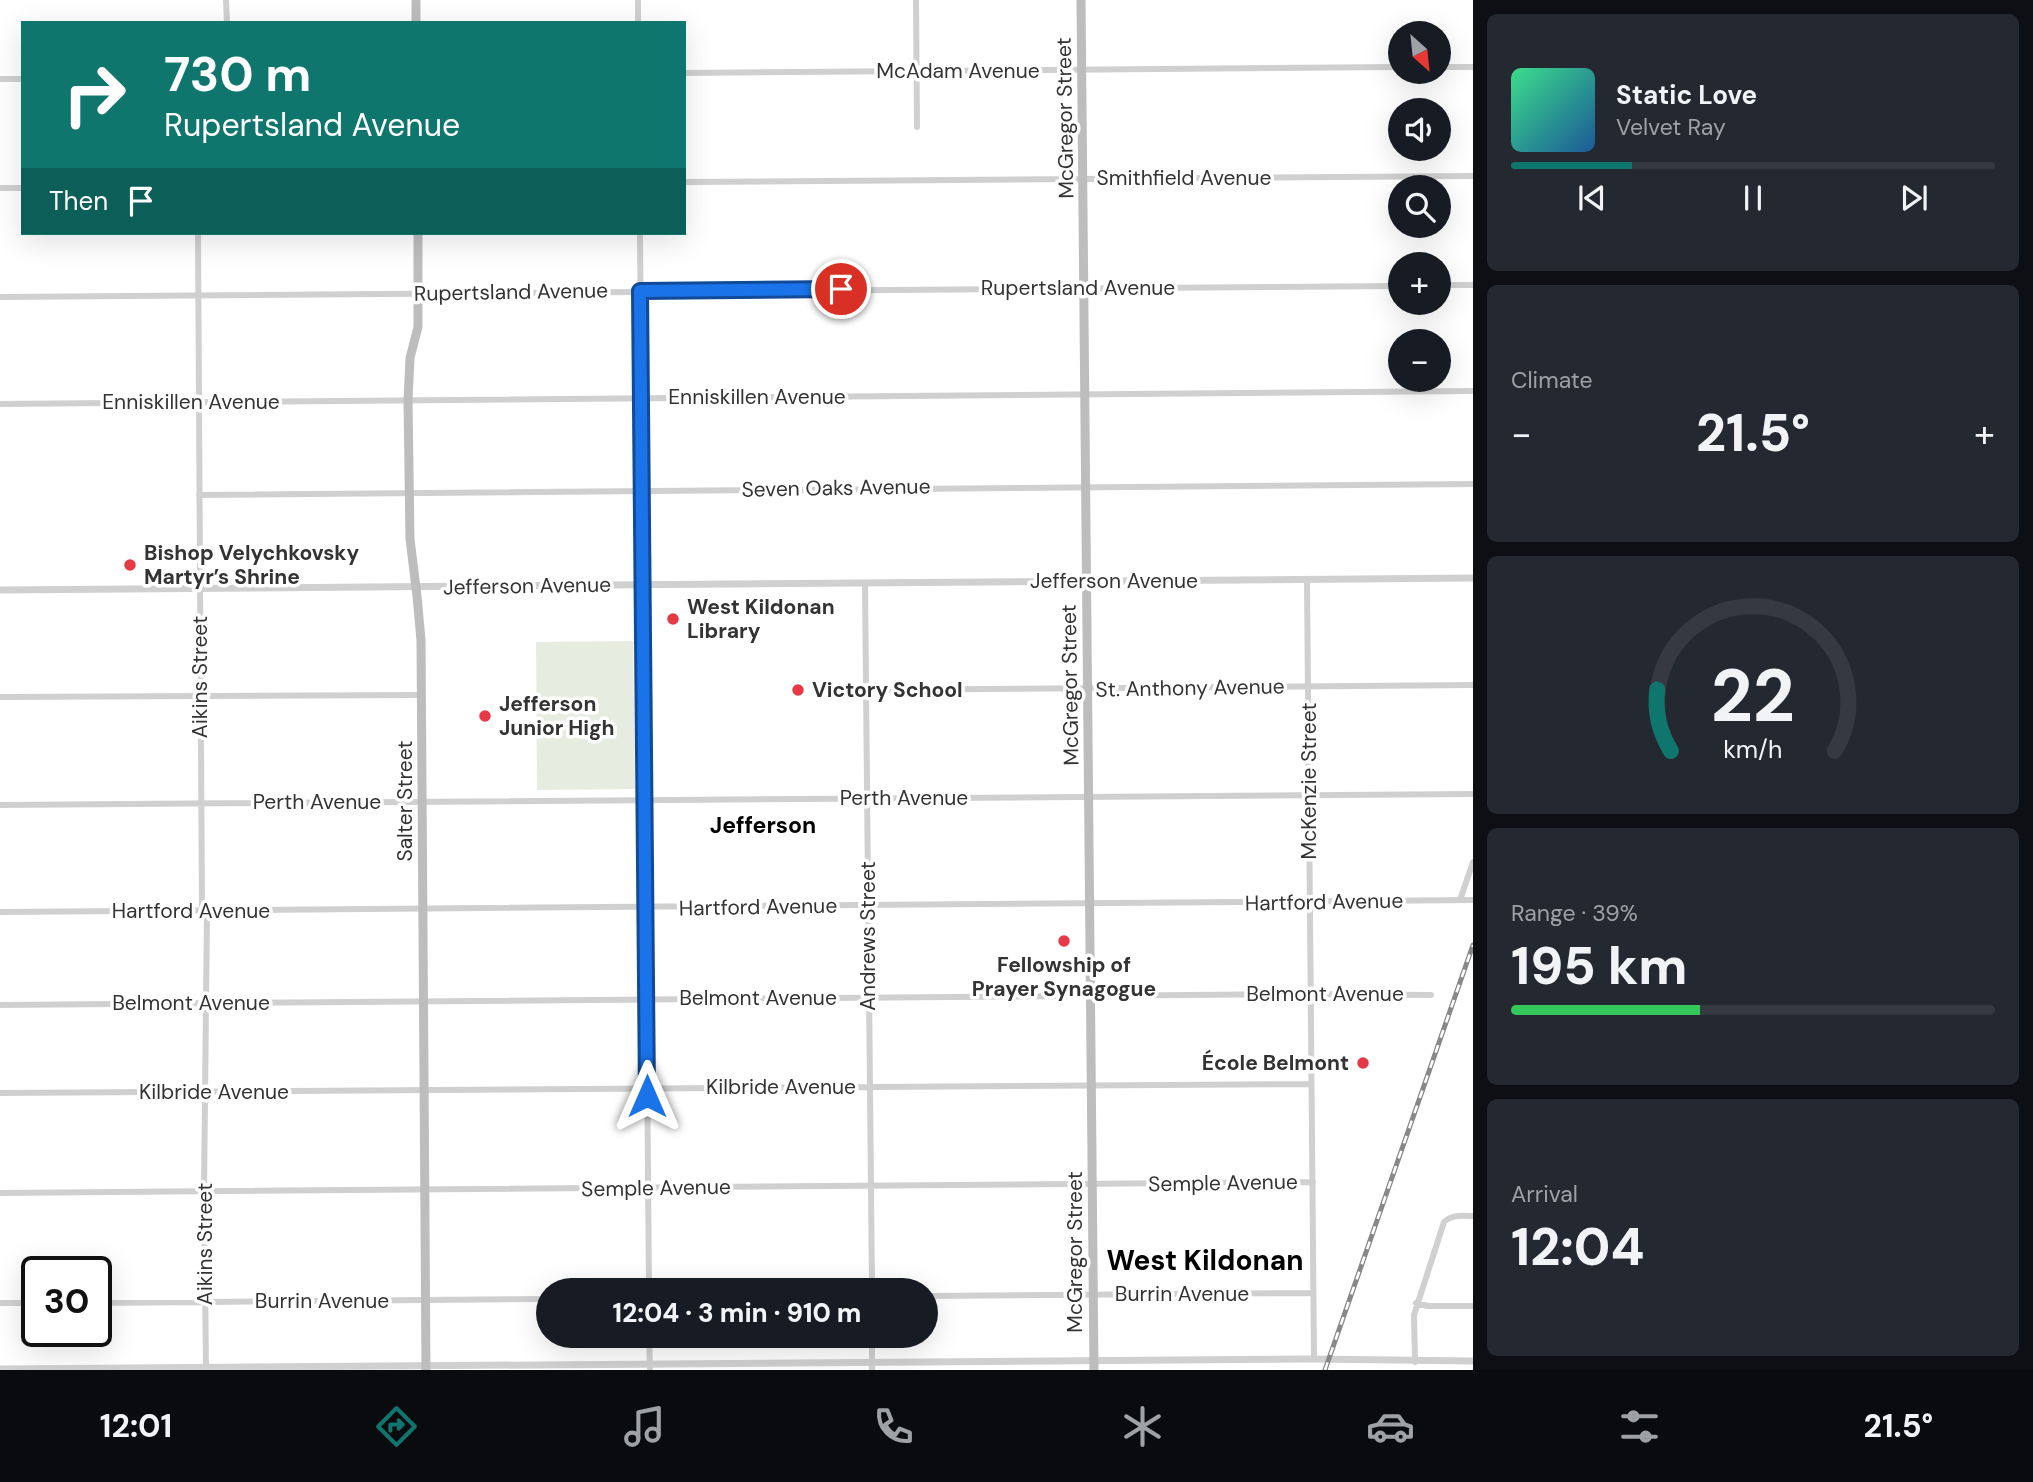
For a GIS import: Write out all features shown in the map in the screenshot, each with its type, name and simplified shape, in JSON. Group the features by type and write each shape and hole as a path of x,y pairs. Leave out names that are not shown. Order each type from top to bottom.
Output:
{"main road":[{"path":"416,0 416,21"},
{"name":"McGregor Street","path":"1081,0 1094,1365"},
{"name":"Salter Street","path":"418,235 418,327 410,358 408,400 410,539 421,640 426,1368"}],"street":[{"path":"226,0 227,21"},
{"path":"638,0 638,21"},
{"path":"916,0 917,127"},
{"name":"McAdam Avenue","path":"686,73 1388,67"},
{"path":"1451,67 1473,67"},
{"path":"0,79 21,79"},
{"name":"Smithfield Avenue","path":"686,182 1473,176"},
{"path":"0,188 21,188"},
{"name":"Aikins Street","path":"198,235 201,803 207,1002 204,1192 206,1367"},
{"path":"640,235 649,1278"},
{"path":"1451,285 1473,285"},
{"name":"Rupertsland Avenue","path":"0,297 1388,286"},
{"name":"Enniskillen Avenue","path":"0,404 1473,391"},
{"name":"Seven Oaks Avenue","path":"199,495 1473,484"},
{"name":"Jefferson Avenue","path":"0,590 1473,578"},
{"name":"McKenzie Street","path":"1307,580 1314,1359"},
{"name":"Andrews Street","path":"865,583 872,1278"},
{"name":"St. Anthony Avenue","path":"866,690 1473,685"},
{"path":"0,697 421,695"},
{"name":"Perth Avenue","path":"0,805 1473,793"},
{"path":"1461,900 1473,862"},
{"name":"Hartford Avenue","path":"0,912 1473,900"},
{"name":"Belmont Avenue","path":"0,1005 1311,993 1431,995"},
{"name":"Kilbride Avenue","path":"0,1093 1311,1084"},
{"name":"Semple Avenue","path":"0,1193 1313,1182"},
{"path":"1415,1362 1416,1303 1444,1222 1454,1216 1473,1216"},
{"name":"Burrin Avenue","path":"938,1296 1313,1293"},
{"name":"Burrin Avenue","path":"112,1303 536,1299"},
{"path":"0,1303 21,1303"},
{"path":"1416,1303 1428,1306 1473,1306"},
{"path":"649,1348 650,1367"},
{"path":"872,1348 872,1366"},
{"path":"0,1369 1094,1365 1314,1359 1473,1361"}],"shaded area":[{"path":"633,641 635,789 537,790 536,642"}],"railway":[{"path":"1325,1370 1473,945"}],"place":[{"name":"Bishop Velychkovsky Martyr’s Shrine","path":"130,565"},
{"name":"West Kildonan Library","path":"673,619"},
{"name":"Victory School","path":"798,690"},
{"name":"Jefferson Junior High","path":"485,716"},
{"name":"Fellowship of Prayer Synagogue","path":"1064,941"},
{"name":"École Belmont","path":"1363,1063"}],"district":[{"name":"Jefferson","path":"763,825"},
{"name":"West Kildonan","path":"1205,1260"}],"route":[{"path":"647,1096 640,291 841,289"}]}
